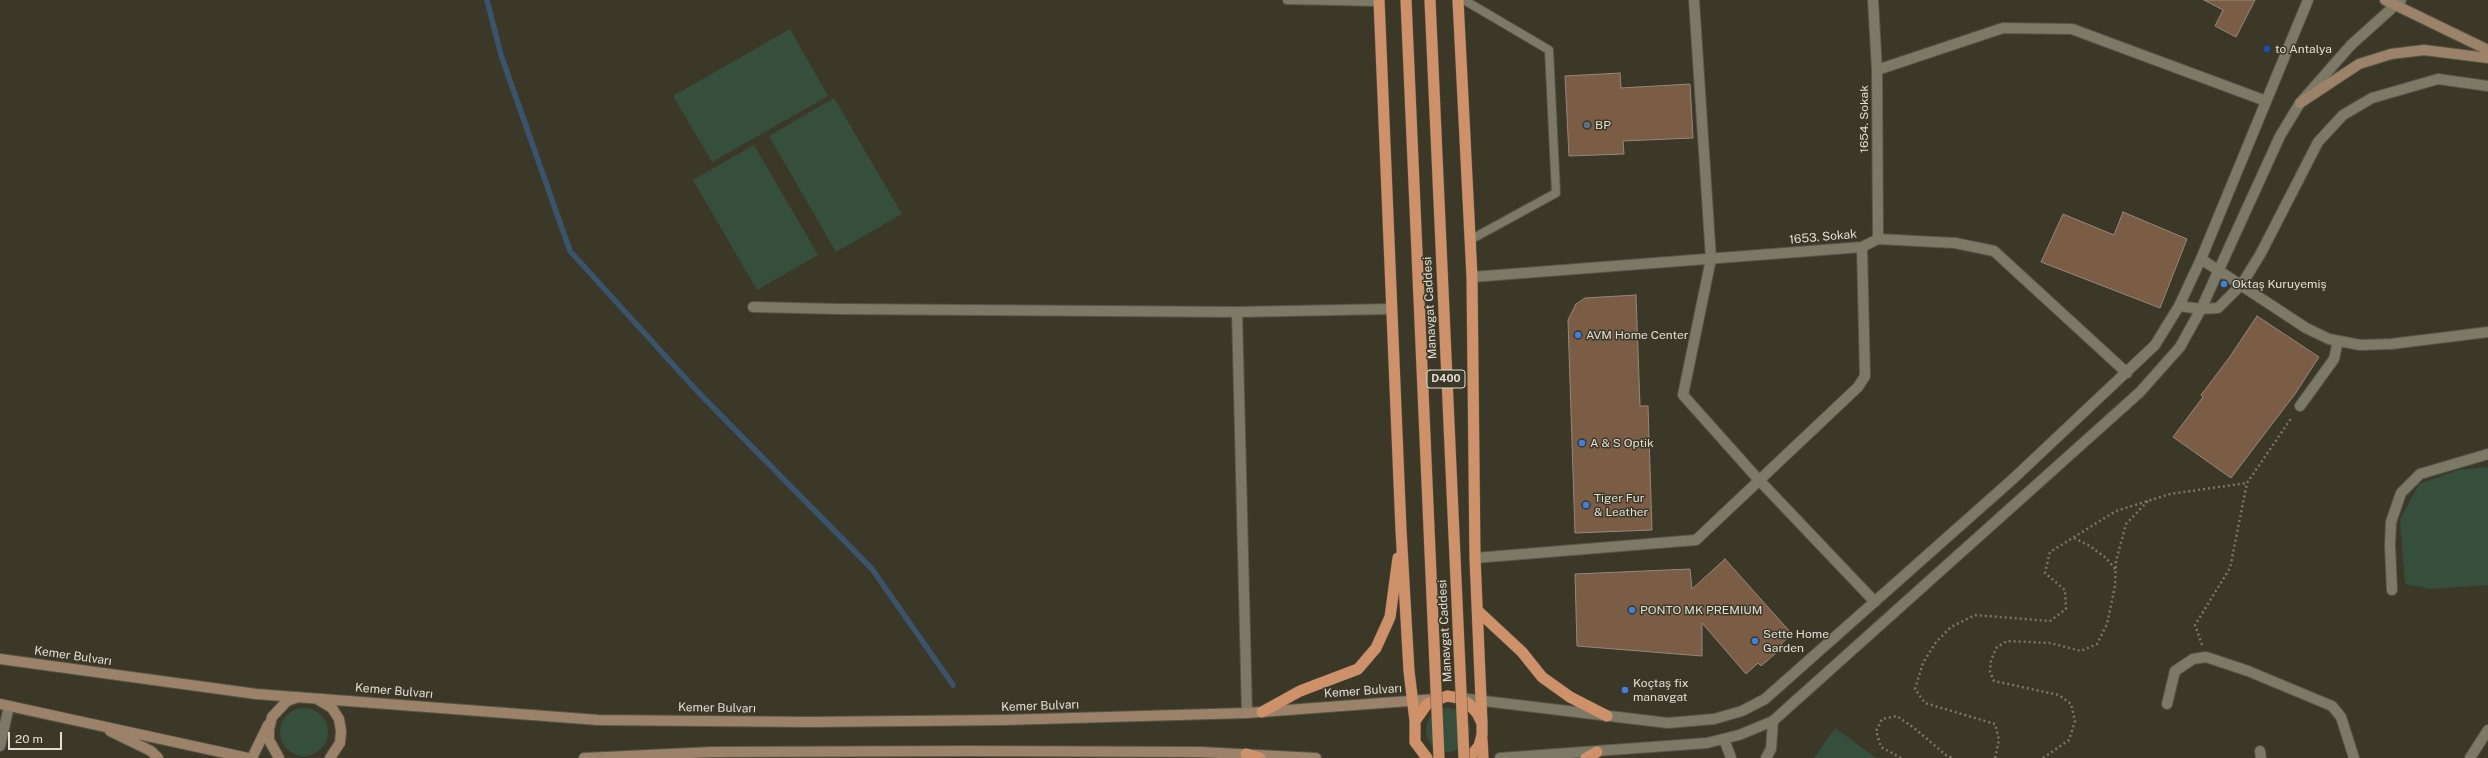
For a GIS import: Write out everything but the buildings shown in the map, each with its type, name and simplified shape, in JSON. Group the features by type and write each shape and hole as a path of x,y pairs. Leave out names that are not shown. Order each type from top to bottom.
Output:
{"highway":[{"name":"Manavgat Caddesi","path":"1406,0 1439,758"},
{"name":"Manavgat Caddesi","path":"1430,0 1464,758"},
{"path":"1458,0 1472,277 1475,558 1479,612 1483,758"},
{"path":"1379,1 1390,309 1401,530 1412,700 1415,721 1416,758"},
{"path":"1262,712 1300,691 1358,669 1376,648 1390,617 1401,530"},
{"path":"1479,612 1522,652 1542,677 1570,697 1607,716"},
{"path":"1415,721 1423,708 1436,698 1447,696 1459,698 1469,704 1477,712 1482,723"},
{"path":"1469,758 1479,746 1482,735"},
{"path":"1416,742 1427,758"},
{"path":"1586,758 1597,752"},
{"path":"1239,755 1260,758"}],"main road":[{"path":"2385,0 2398,3 2488,50"},
{"path":"2300,103 2359,64 2391,54 2424,50 2488,58"},
{"name":"Kemer Bulvarı","path":"0,659 256,694 598,720 809,722 1003,720 1247,713 1436,698"},
{"path":"252,758 272,718 287,701 298,697 310,697 322,701 332,708 338,719 341,731 340,743 332,757"},
{"path":"4,705 248,758"},
{"path":"272,718 268,729 269,740 279,758"},
{"path":"94,724 151,751 158,758"},
{"path":"584,758 713,755 1239,755 1316,758"}],"street":[{"path":"1694,0 1711,259 1683,395 1758,480 1875,602"},
{"name":"1654. Sokak","path":"1873,0 1877,70 1878,239"},
{"path":"1459,698 1668,723 1714,720 1742,711 1765,699 2014,478 2127,373 2154,345 2179,306 2201,259 2308,0"},
{"path":"1500,758 1674,747 1724,739 1773,722 2140,392 2180,347 2201,309 2220,269 2280,136 2300,103 2351,45 2398,3"},
{"path":"1877,70 2003,28 2072,29 2266,101"},
{"path":"2179,306 2201,309 2218,308 2242,284 2261,253 2318,142 2343,116 2372,98 2438,79 2488,86"},
{"path":"1878,239 1955,244 1994,251 2127,373"},
{"name":"1653. Sokak","path":"1472,277 1862,247 1878,239"},
{"path":"1475,558 1696,540 1858,387 1865,376 1862,247"},
{"path":"2201,259 2220,269 2306,328 2338,341 2360,345 2391,344 2488,332"},
{"path":"753,307 847,310 1237,312 1390,309"},
{"path":"1237,312 1247,713"},
{"path":"2300,406 2334,359 2338,341"},
{"path":"2392,590 2390,546 2391,522 2401,494 2420,474 2488,454"},
{"path":"2167,704 2175,670 2193,659 2206,657 2248,671 2332,706 2341,717 2354,758"},
{"path":"0,746 4,705"},
{"path":"1766,758 1772,749 1773,722"},
{"path":"2470,758 2488,730"},
{"path":"1724,739 1731,758"}],"lane":[{"path":"1288,0 1379,1"},
{"path":"1464,0 1549,50 1556,194 1470,240"}],"path":[{"path":"2206,657 2195,624 2230,568 2247,482 2300,406"},
{"path":"1995,758 1999,740 1995,724 1925,703 1915,689 1923,663 1936,642 1951,627 1975,615 2050,621 2066,609 2066,590 2045,573 2050,552 2116,511 2170,494 2247,482"},
{"path":"2043,758 2069,740 2076,721 2071,704 2059,695 1994,681 1990,672 1991,660 1997,647 2007,641 2050,643 2081,651 2097,644 2107,624 2116,570 2126,524 2149,500"},
{"path":"2074,538 2090,546 2106,558 2116,570"},
{"path":"1901,758 1880,747 1876,731 1882,719 1897,716 1914,728 1947,756 1954,758"}],"green space":[{"path":"790,29 828,96 712,162 673,96"},
{"path":"834,98 902,214 836,252 769,136"},
{"path":"754,145 818,255 757,290 693,180"},
{"path":"2488,467 2488,585 2431,589 2405,584 2400,519 2419,484 2458,470"},
{"path":"304,708 313,710 321,715 326,723 328,732 326,741 321,749 313,754 304,756 295,754 287,749 282,741 280,732 282,723 287,715 295,710"},
{"path":"1452,708 1457,709 1464,714 1469,721 1469,739 1464,746 1457,751 1444,752 1439,751 1432,746 1427,739 1426,726 1427,721 1432,714 1439,709"},
{"path":"1835,728 1876,758 1814,758"}],"waterway":[{"path":"487,0 501,55 570,251 698,392 872,569 953,685"}],"place":[{"name":"to Antalya","path":"2267,49"},
{"name":"BP","path":"1587,125"},
{"name":"Oktaş Kuruyemiş","path":"2224,284"},
{"name":"AVM Home Center","path":"1578,335"},
{"name":"A & S Optik","path":"1582,443"},
{"name":"Tiger Fur & Leather","path":"1586,505"},
{"name":"PONTO MK PREMIUM","path":"1632,610"},
{"name":"Sette Home Garden","path":"1755,641"},
{"name":"Koçtaş fix manavgat","path":"1625,690"}]}
